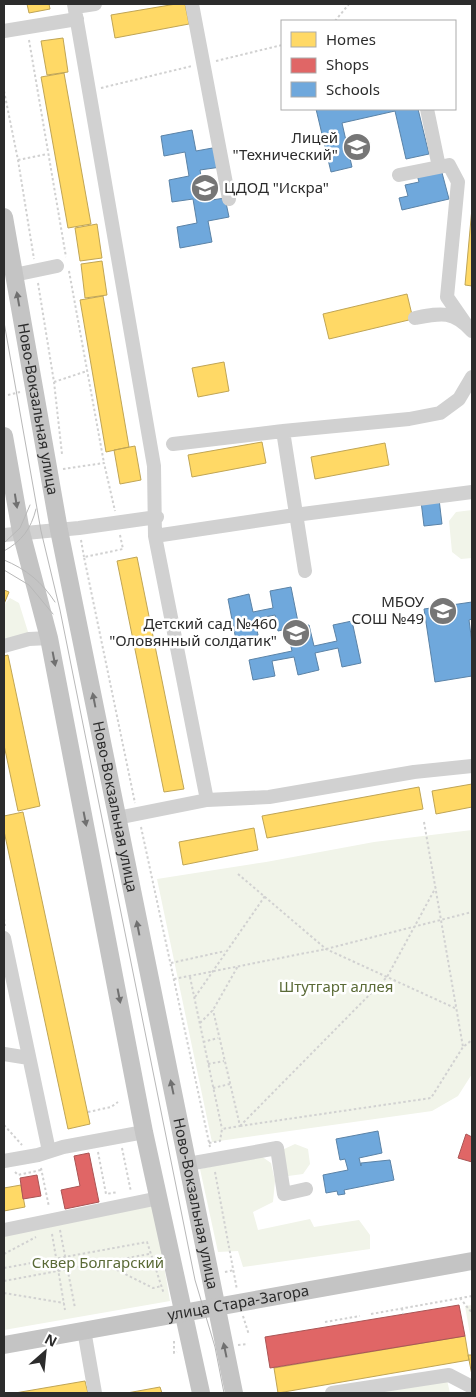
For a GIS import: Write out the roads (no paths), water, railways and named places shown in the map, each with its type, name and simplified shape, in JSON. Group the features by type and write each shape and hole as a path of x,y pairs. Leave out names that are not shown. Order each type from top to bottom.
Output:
{"main road":[{"name":"Ново-Вокзальная улица","path":"4,217 59,530 118,818 141,943 234,1393"},
{"path":"4,436 12,534 49,638 144,1132 202,1393"},
{"name":"улица Стара-Загора","path":"4,1345 472,1261"}],"street":[{"path":"4,31 27,27 96,4"},
{"path":"192,4 229,199"},
{"path":"75,10 154,466 157,517 155,536 207,800"},
{"path":"426,110 439,167"},
{"path":"399,175 449,165 458,182 447,297 469,327"},
{"path":"14,275 57,266"},
{"path":"415,318 444,313 469,327"},
{"path":"173,444 283,431 409,420 440,413 459,399 472,377"},
{"path":"283,431 304,571"},
{"path":"155,536 472,492"},
{"path":"12,534 59,530 157,517"},
{"path":"4,646 29,639 49,638"},
{"path":"118,818 207,800 268,797 414,772 472,766"},
{"path":"4,938 29,1058 39,1154"},
{"path":"4,1054 29,1058"},
{"path":"6,1166 39,1154 144,1132"},
{"path":"188,1164 277,1148 284,1194 306,1189"},
{"path":"4,1230 159,1198"},
{"path":"84,1330 95,1393"},
{"path":"332,1393 449,1375 472,1387"}],"tram line":[{"path":"4,322 41,531 60,610 195,1280 215,1347 224,1393"},
{"path":"4,543 20,528 30,505"},
{"path":"4,551 25,534 36,509"},
{"path":"4,560 33,577 45,588 55,602"},
{"path":"4,570 29,585 53,614"}],"place":[{"name":"Лицей \"Технический\"","path":"357,147"},
{"name":"ЦДОД \"Искра\"","path":"205,188"},
{"name":"МБОУ СОШ №49","path":"443,611"},
{"name":"Детский сад №460 \"Оловянный солдатик\"","path":"296,633"}],"park label":[{"name":"Штутгарт аллея","path":"336,987"},
{"name":"Сквер Болгарский","path":"98,1263"}]}
